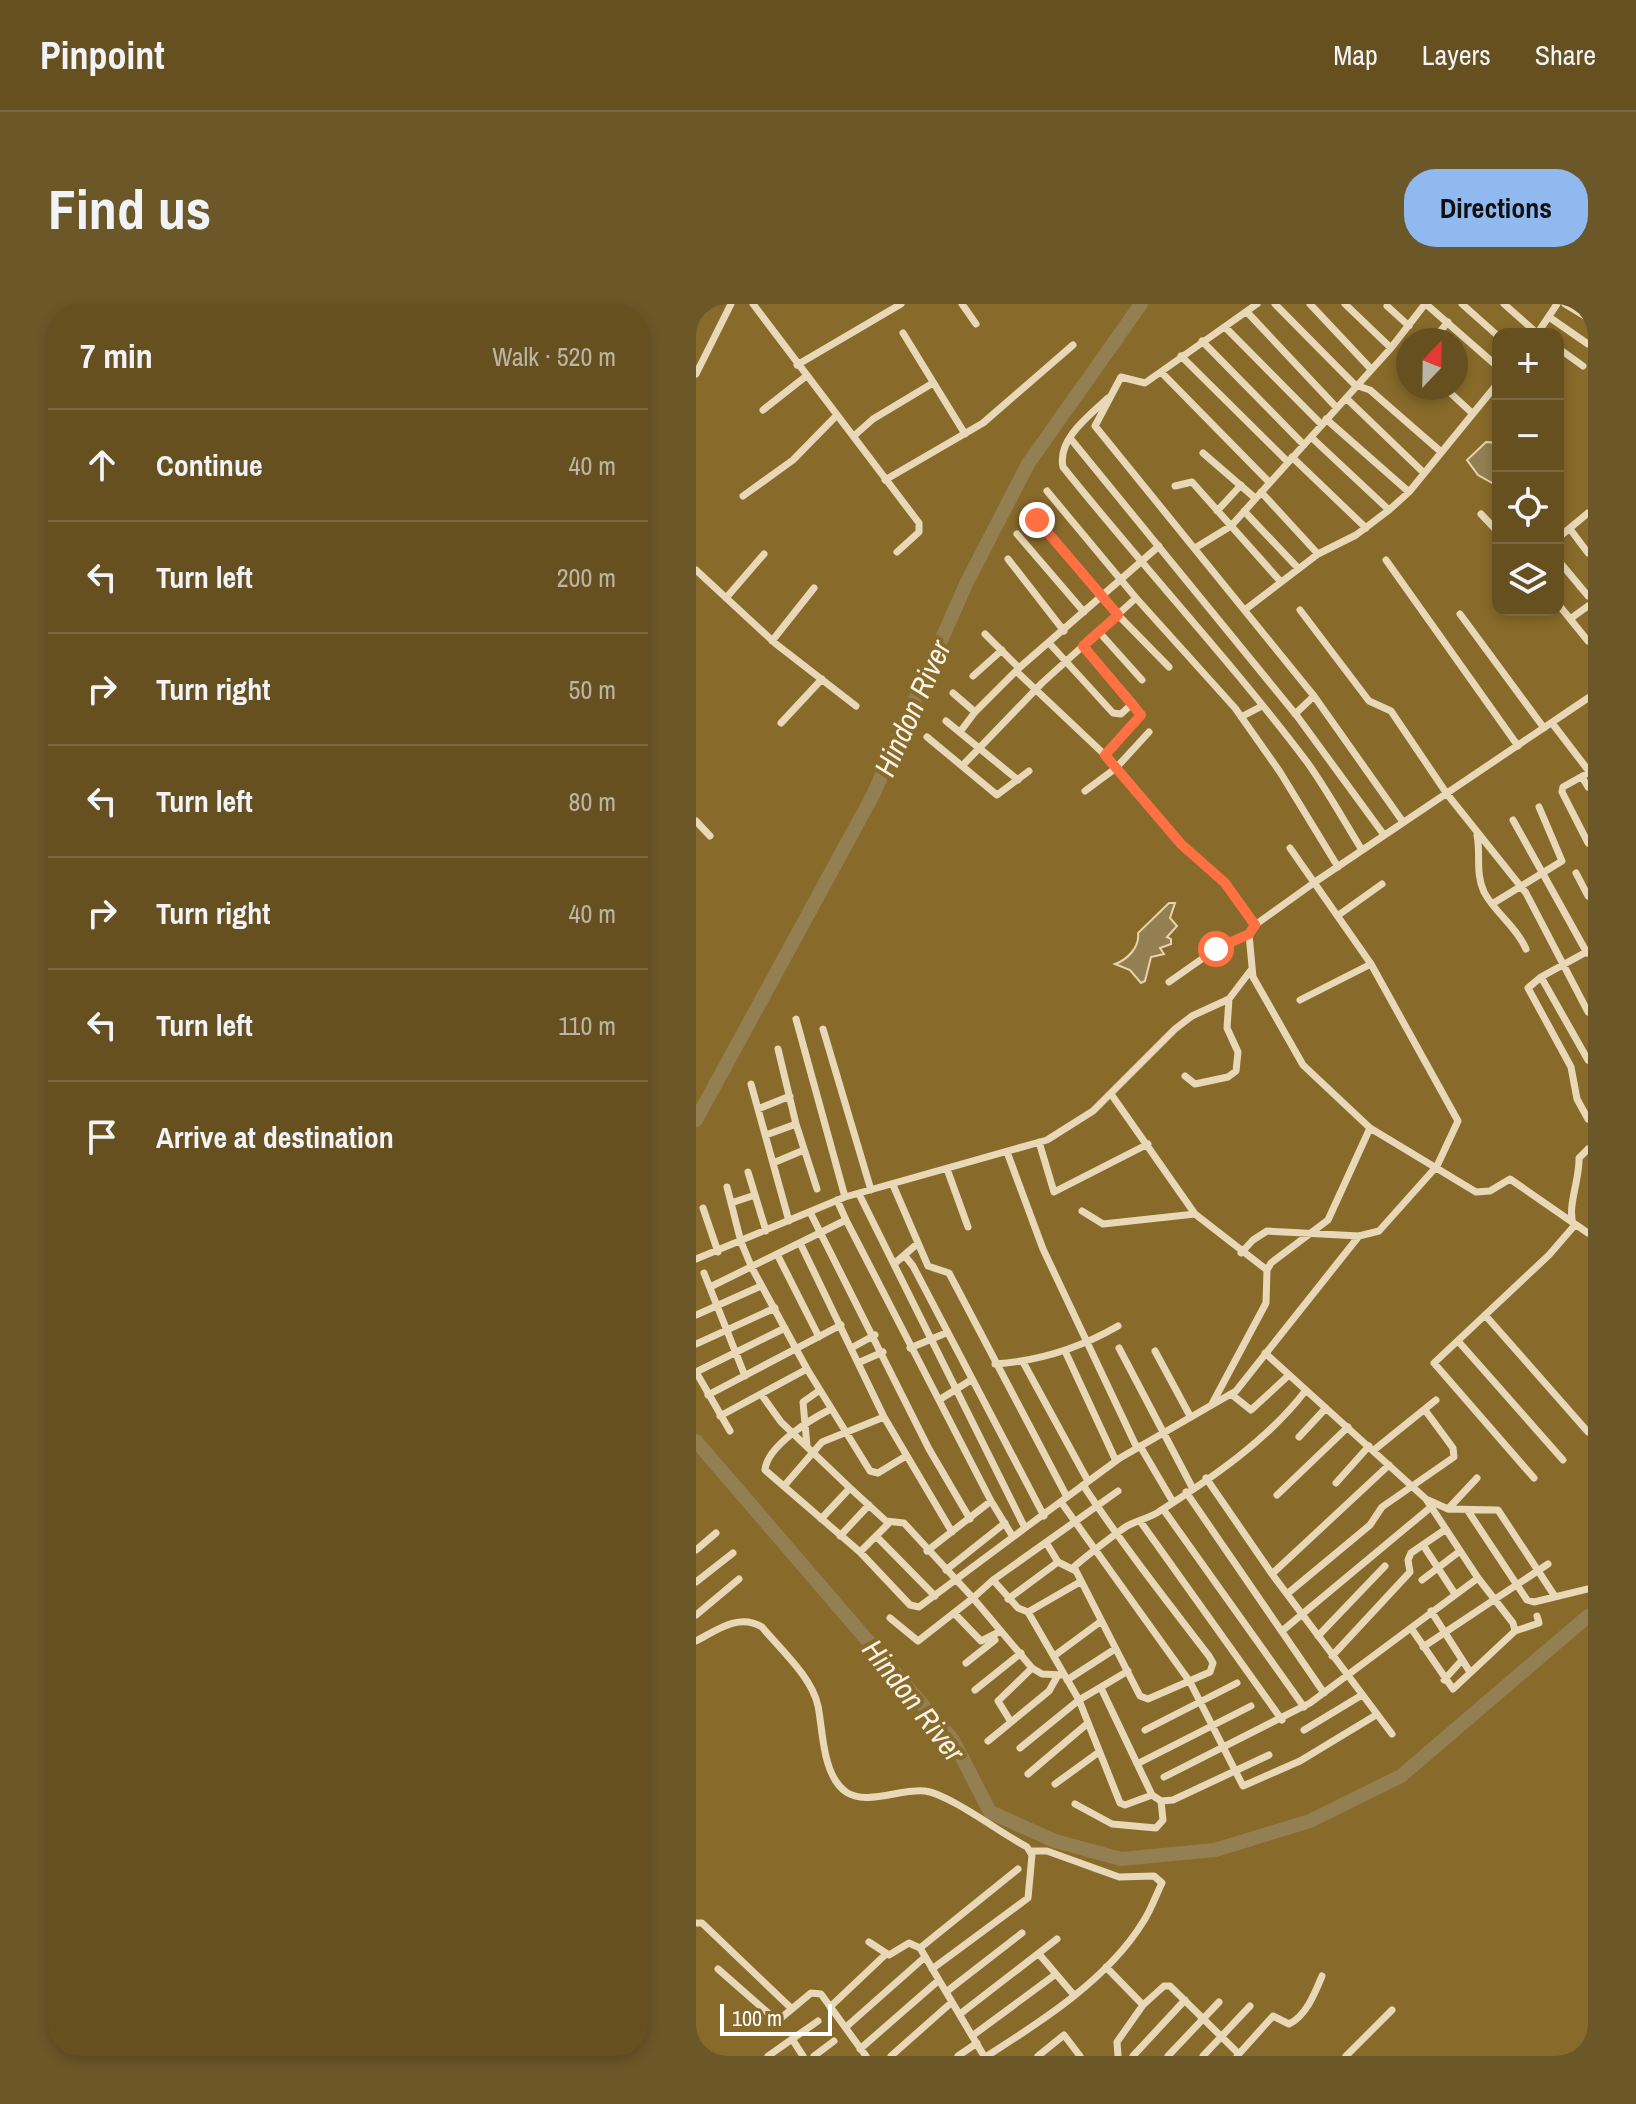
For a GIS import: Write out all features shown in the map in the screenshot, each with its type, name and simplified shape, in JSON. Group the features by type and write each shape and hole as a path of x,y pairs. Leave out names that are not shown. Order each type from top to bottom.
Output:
{"street":[{"path":"696,374 731,304"},
{"path":"753,304 805,377 855,435 921,527 897,552"},
{"path":"797,365 901,304"},
{"path":"962,304 976,324"},
{"path":"1257,304 1145,383 1121,377 1096,422 1097,430 1314,696 1403,822"},
{"path":"1275,304 1355,385 1370,390 1440,451"},
{"path":"1310,304 1371,369"},
{"path":"1345,304 1391,348"},
{"path":"1195,548 1231,526 1391,348 1425,304 1492,362"},
{"path":"1462,304 1492,331"},
{"path":"1504,304 1530,328"},
{"path":"1541,328 1557,304"},
{"path":"1565,304 1588,318"},
{"path":"1387,306 1409,326"},
{"path":"1247,312 1337,408"},
{"path":"1549,317 1588,344"},
{"path":"1443,328 1448,322"},
{"path":"1225,327 1324,422 1409,492"},
{"path":"903,333 965,434"},
{"path":"1202,341 1304,445"},
{"path":"885,480 983,423 1073,345"},
{"path":"1564,352 1583,366"},
{"path":"1181,356 1366,528"},
{"path":"1161,372 1269,482"},
{"path":"763,410 805,377"},
{"path":"855,435 873,419 933,383"},
{"path":"1246,609 1318,554 1366,528 1389,510 1409,492 1492,390"},
{"path":"1112,395 1070,438 1062,454 1063,467 1139,562 1212,642 1309,764 1362,850"},
{"path":"1346,398 1424,473"},
{"path":"1458,400 1472,413"},
{"path":"743,496 793,460 837,415"},
{"path":"1311,437 1389,510"},
{"path":"1070,438 1295,714 1384,835"},
{"path":"1203,453 1258,495 1318,554"},
{"path":"1175,486 1190,481 1281,582"},
{"path":"1217,511 1241,485"},
{"path":"1047,491 1241,717 1280,772 1338,867"},
{"path":"1244,511 1298,568"},
{"path":"1564,534 1588,513"},
{"path":"1481,514 1492,526"},
{"path":"1037,520 1118,615 1169,667"},
{"path":"1570,529 1588,553"},
{"path":"1017,534 1084,612"},
{"path":"960,732 975,712 1018,669 1159,546"},
{"path":"726,598 764,554"},
{"path":"1008,559 1064,631"},
{"path":"1386,560 1518,746"},
{"path":"1564,567 1588,596"},
{"path":"696,570 772,641 856,706"},
{"path":"772,641 814,588"},
{"path":"963,765 1036,689 1136,598"},
{"path":"1570,619 1588,606"},
{"path":"1300,610 1369,701 1391,711 1447,794 1530,900 1588,1012"},
{"path":"1564,612 1588,641"},
{"path":"1460,614 1544,728"},
{"path":"1099,632 1142,680"},
{"path":"985,634 1036,689 1105,755 1181,844 1225,883 1255,925"},
{"path":"1050,644 1116,715 1133,703"},
{"path":"1083,646 1141,715 1105,755"},
{"path":"973,676 1002,650"},
{"path":"781,723 822,679"},
{"path":"953,693 975,712"},
{"path":"1295,714 1314,696"},
{"path":"1169,982 1216,949 1249,934 1255,925 1315,882 1588,698"},
{"path":"1241,717 1262,706"},
{"path":"946,721 1018,780"},
{"path":"1552,723 1586,773 1588,787"},
{"path":"1085,791 1116,768 1149,732"},
{"path":"927,737 997,795 1029,771"},
{"path":"1586,773 1563,787 1562,792 1588,843"},
{"path":"1492,904 1563,858 1539,807"},
{"path":"1513,820 1587,952 1541,977 1530,985 1529,992 1571,1067 1575,1091 1588,1119"},
{"path":"696,821 710,836"},
{"path":"1476,833 1480,846 1477,865 1492,904 1517,930 1526,949"},
{"path":"1241,1253 1259,1234 1267,1231 1359,1236 1379,1231 1437,1166 1457,1127 1457,1115 1371,964 1340,914 1290,848"},
{"path":"1576,873 1588,896"},
{"path":"1340,914 1382,884"},
{"path":"1249,934 1251,970 1299,1061 1334,1098 1370,1128 1476,1192 1490,1191 1510,1179 1588,1233"},
{"path":"1300,1000 1371,964"},
{"path":"696,1259 841,1199 1039,1142 1084,1118 1175,1029 1192,1016 1229,999 1251,970"},
{"path":"1541,977 1588,1060"},
{"path":"1185,1076 1195,1084 1228,1077 1236,1071 1238,1052 1227,1028 1229,999"},
{"path":"796,1019 846,1220 910,1348 1013,1537"},
{"path":"823,1029 871,1190"},
{"path":"778,1049 796,1124 817,1189"},
{"path":"751,1084 789,1221"},
{"path":"1111,1094 1195,1214 1241,1253 1267,1270"},
{"path":"758,1109 790,1096"},
{"path":"766,1135 796,1124"},
{"path":"1212,1404 1266,1303 1267,1270 1276,1258 1311,1235 1336,1207 1370,1128"},
{"path":"1039,1142 1054,1192 1148,1144"},
{"path":"1574,1226 1571,1209 1580,1178 1579,1158 1588,1149"},
{"path":"773,1163 804,1150"},
{"path":"1007,1152 1043,1249 1138,1447 1173,1502"},
{"path":"947,1169 968,1227"},
{"path":"748,1172 766,1231"},
{"path":"893,1185 928,1266 949,1273 1064,1499 1190,1682 1239,1783 1248,1785 1300,1761 1376,1715"},
{"path":"727,1187 741,1242 752,1268 844,1430 874,1473 906,1456"},
{"path":"859,1194 1025,1528"},
{"path":"731,1203 755,1195"},
{"path":"703,1208 718,1252"},
{"path":"1082,1211 1103,1224 1195,1214"},
{"path":"810,1212 875,1335 929,1449 970,1519"},
{"path":"710,1287 801,1245 846,1220"},
{"path":"1534,1478 1436,1369 1437,1358 1574,1226"},
{"path":"831,1409 805,1423 794,1433 765,1466 769,1475 860,1552 910,1605 919,1607 1116,1461 1189,1414 1231,1394 1359,1236"},
{"path":"894,1264 917,1244"},
{"path":"801,1245 853,1347 884,1417 952,1532"},
{"path":"778,1256 819,1337"},
{"path":"905,1256 1044,1516"},
{"path":"704,1273 745,1376"},
{"path":"696,1315 761,1286"},
{"path":"696,1344 775,1308"},
{"path":"1485,1315 1588,1432"},
{"path":"708,1395 841,1325"},
{"path":"995,1364 1023,1362 1065,1351 1089,1343 1118,1326"},
{"path":"730,1431 696,1372 785,1328"},
{"path":"910,1348 946,1333"},
{"path":"853,1347 875,1335"},
{"path":"1458,1341 1563,1460"},
{"path":"1119,1348 1189,1490 1324,1693"},
{"path":"1065,1351 1116,1461"},
{"path":"1155,1351 1189,1414"},
{"path":"860,1362 883,1352"},
{"path":"1265,1353 1426,1499 1515,1631"},
{"path":"1023,1362 1097,1506 1213,1663 1210,1672 1143,1700 1074,1570 1058,1562 1047,1544"},
{"path":"720,1416 807,1369"},
{"path":"1231,1394 1251,1410 1289,1375"},
{"path":"939,1400 971,1380"},
{"path":"810,1449 805,1423 805,1398 820,1390"},
{"path":"1074,1570 1117,1534 1163,1509 1266,1436 1306,1390"},
{"path":"761,1394 794,1433 850,1488 890,1522 904,1523 1032,1668 1042,1674 1063,1677"},
{"path":"1336,1483 1372,1448 1436,1400"},
{"path":"1299,1437 1326,1408"},
{"path":"1287,1594 1370,1525 1382,1507 1455,1454 1425,1410"},
{"path":"784,1486 810,1449 844,1430 884,1417"},
{"path":"1277,1495 1348,1427"},
{"path":"1272,1574 1389,1465"},
{"path":"1206,1478 1272,1574 1392,1734"},
{"path":"1448,1509 1477,1478"},
{"path":"821,1519 850,1488"},
{"path":"890,1618 918,1641 993,1580 1118,1491"},
{"path":"1426,1499 1448,1509 1468,1511 1485,1507 1498,1510 1554,1595"},
{"path":"927,1551 991,1501"},
{"path":"840,1536 869,1505"},
{"path":"1282,1631 1431,1507"},
{"path":"1163,1509 1304,1707"},
{"path":"1468,1511 1517,1587 1531,1602 1588,1589"},
{"path":"1140,1521 1282,1720"},
{"path":"860,1552 890,1522"},
{"path":"946,1570 1005,1523"},
{"path":"1332,1656 1407,1576 1411,1570 1409,1556 1446,1529"},
{"path":"696,1550 716,1533"},
{"path":"876,1536 935,1596"},
{"path":"1423,1545 1455,1594"},
{"path":"1422,1580 1460,1551"},
{"path":"696,1582 733,1553"},
{"path":"1008,1599 1058,1562"},
{"path":"1423,1647 1548,1564"},
{"path":"1318,1636 1385,1566"},
{"path":"1164,1777 1224,1750 1304,1707 1478,1578"},
{"path":"696,1615 739,1579"},
{"path":"993,1580 1021,1611 1028,1612 1080,1582"},
{"path":"1431,1611 1470,1672"},
{"path":"1028,1612 1079,1700 1121,1804 1152,1795"},
{"path":"954,1613 981,1641 1002,1632"},
{"path":"1411,1628 1453,1689 1515,1631 1539,1623 1537,1616"},
{"path":"696,1641 734,1623 753,1621 762,1627 812,1690 819,1708 822,1744 840,1784 848,1793 864,1796 928,1791 1030,1851 1047,1851 1119,1877 1154,1876 1162,1880 1141,1926 1106,1967 1034,2025 985,2056 920,1948 909,1943 886,1954 830,2007"},
{"path":"1054,1656 1100,1622"},
{"path":"966,1663 1002,1632"},
{"path":"988,1741 1063,1677 1115,1649"},
{"path":"975,1690 1021,1653"},
{"path":"1444,1680 1462,1660"},
{"path":"1011,1722 998,1701 1032,1668"},
{"path":"1020,1748 1079,1700 1128,1671"},
{"path":"1145,1730 1237,1683"},
{"path":"1101,1688 1152,1795 1161,1801"},
{"path":"1304,1730 1362,1695"},
{"path":"1137,1764 1251,1706"},
{"path":"1028,1774 1088,1723"},
{"path":"1055,1784 1099,1752"},
{"path":"1161,1801 1234,1773 1269,1755"},
{"path":"1075,1804 1112,1824 1156,1828 1163,1820 1161,1801"},
{"path":"932,1969 1028,1898 1032,1888 1030,1851"},
{"path":"920,1948 1018,1869"},
{"path":"696,1923 702,1923 792,2009"},
{"path":"946,1992 1022,1933"},
{"path":"960,2014 1057,1939"},
{"path":"869,1942 886,1954"},
{"path":"1039,1954 1073,1994"},
{"path":"846,2027 925,1957"},
{"path":"1106,1967 1143,2005"},
{"path":"718,1969 769,2016 781,2018 816,1993 846,2027 862,2054 939,1980"},
{"path":"958,2056 1056,1974"},
{"path":"1118,2056 1117,2042 1143,2005 1167,1985 1238,2055 1273,2016 1289,2024 1294,2022 1312,1999 1322,1976"},
{"path":"1133,2056 1185,2000"},
{"path":"891,2056 952,2002"},
{"path":"1168,2056 1219,2002"},
{"path":"1203,2056 1250,2006"},
{"path":"1346,2056 1392,2010"},
{"path":"768,2056 818,2021"},
{"path":"1038,2056 1047,2053 1064,2035 1080,2056"},
{"path":"792,2039 803,2056"},
{"path":"814,2056 834,2041"}],"shaded area":[{"path":"1486,442 1492,442 1492,483 1478,475 1467,460"},
{"path":"1169,903 1175,903 1170,918 1177,926 1167,937 1171,939 1171,944 1160,948 1164,954 1151,957 1145,981 1141,983 1130,970 1115,964 1132,952 1138,933"}],"waterway":[{"name":"Hindon River","path":"696,1120 873,795 966,584 1028,464 1141,304"},
{"name":"Hindon River","path":"696,1441 953,1740 990,1812 1055,1841 1121,1859 1215,1850 1310,1821 1401,1776 1588,1616"}],"route":[{"path":"1037,520 1118,615 1083,646 1141,715 1105,755 1181,844 1225,883 1255,925 1249,934 1216,949"}]}
